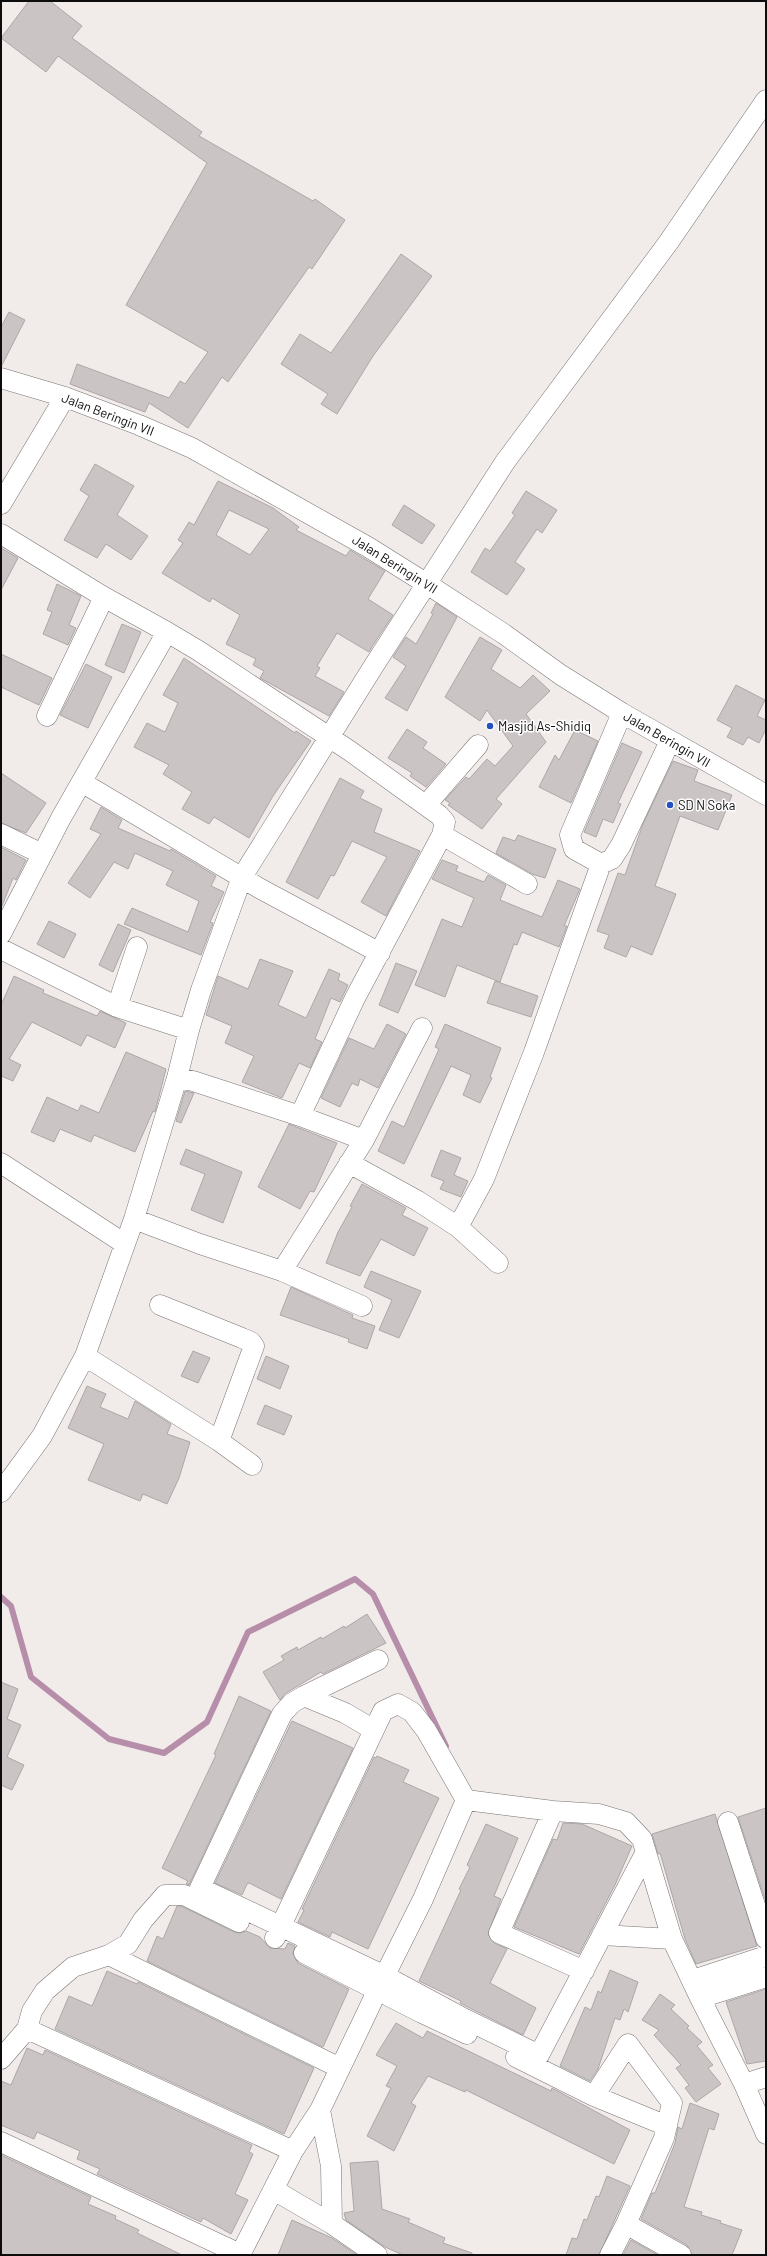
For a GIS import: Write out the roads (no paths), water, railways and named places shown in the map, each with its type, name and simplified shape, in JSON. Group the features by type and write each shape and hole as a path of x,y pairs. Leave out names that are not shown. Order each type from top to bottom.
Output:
{"street":[{"path":"1,1492 42,1436 85,1356 185,1079 189,1030 250,881 338,744 427,584 505,462 668,243 766,100"},
{"name":"Jalan Beringin VII","path":"1,378 66,397 192,448 306,512 427,584 561,675 622,713 766,795"},
{"path":"1,504 66,397"},
{"path":"1,534 104,597 200,651 426,805 445,822 442,836 355,998 300,1116"},
{"path":"47,716 104,597"},
{"path":"1,934 16,909 42,854 83,782 114,723 167,632"},
{"path":"601,864 574,848 570,835 572,827 622,713"},
{"path":"458,1227 484,1179 534,1052 601,864 612,859 621,845 670,741"},
{"path":"426,805 478,744"},
{"path":"83,782 250,881 380,953"},
{"path":"1,834 42,854"},
{"path":"442,836 527,884"},
{"path":"117,1007 137,947"},
{"path":"1,949 117,1007 189,1030"},
{"path":"282,1271 364,1140 422,1028"},
{"path":"185,1079 300,1116 364,1140"},
{"path":"1,1163 125,1244"},
{"path":"349,1163 418,1201 458,1227 498,1263"},
{"path":"134,1219 200,1244 282,1271 362,1306"},
{"path":"160,1305 252,1342 254,1346 219,1442"},
{"path":"85,1356 219,1442 252,1465"},
{"path":"277,1932 200,1888 282,1714 292,1703 304,1696 378,1660"},
{"path":"304,1696 346,1713 374,1730"},
{"path":"277,1932 383,1711 390,1706 398,1704 412,1712 426,1730 466,1800"},
{"path":"466,1800 553,1811 599,1814 626,1822 642,1839 672,1939 744,2084 766,2134"},
{"path":"1,2142 240,2255 293,2151 320,2110 381,1982 423,1899 466,1800"},
{"path":"553,1811 499,1933 584,1971"},
{"path":"728,1822 766,1939"},
{"path":"1,2059 27,2029 32,2011 45,1991 72,1967 109,1955 128,1944 144,1920 164,1895 184,1895 277,1932 539,2055 646,1852"},
{"path":"602,1935 672,1939"},
{"path":"109,1955 340,2068"},
{"path":"696,1989 766,1956"},
{"path":"696,1989 766,1976"},
{"path":"381,1982 422,2013 594,2096 666,2126"},
{"path":"27,2029 293,2151"},
{"path":"594,2096 628,2044 672,2103 664,2138 626,2224 610,2255"},
{"path":"744,2084 766,2077"},
{"path":"320,2110 331,2166 332,2224"},
{"path":"274,2190 332,2224 377,2255"},
{"path":"626,2224 681,2255"}],"waterway":[{"path":"1,1597 11,1606 31,1677 109,1739 164,1753 207,1722 248,1632 355,1579 373,1594 446,1746"}],"place":[{"name":"Masjid As-Shidiq","path":"490,726"},
{"name":"SD N Soka","path":"670,805"}]}
